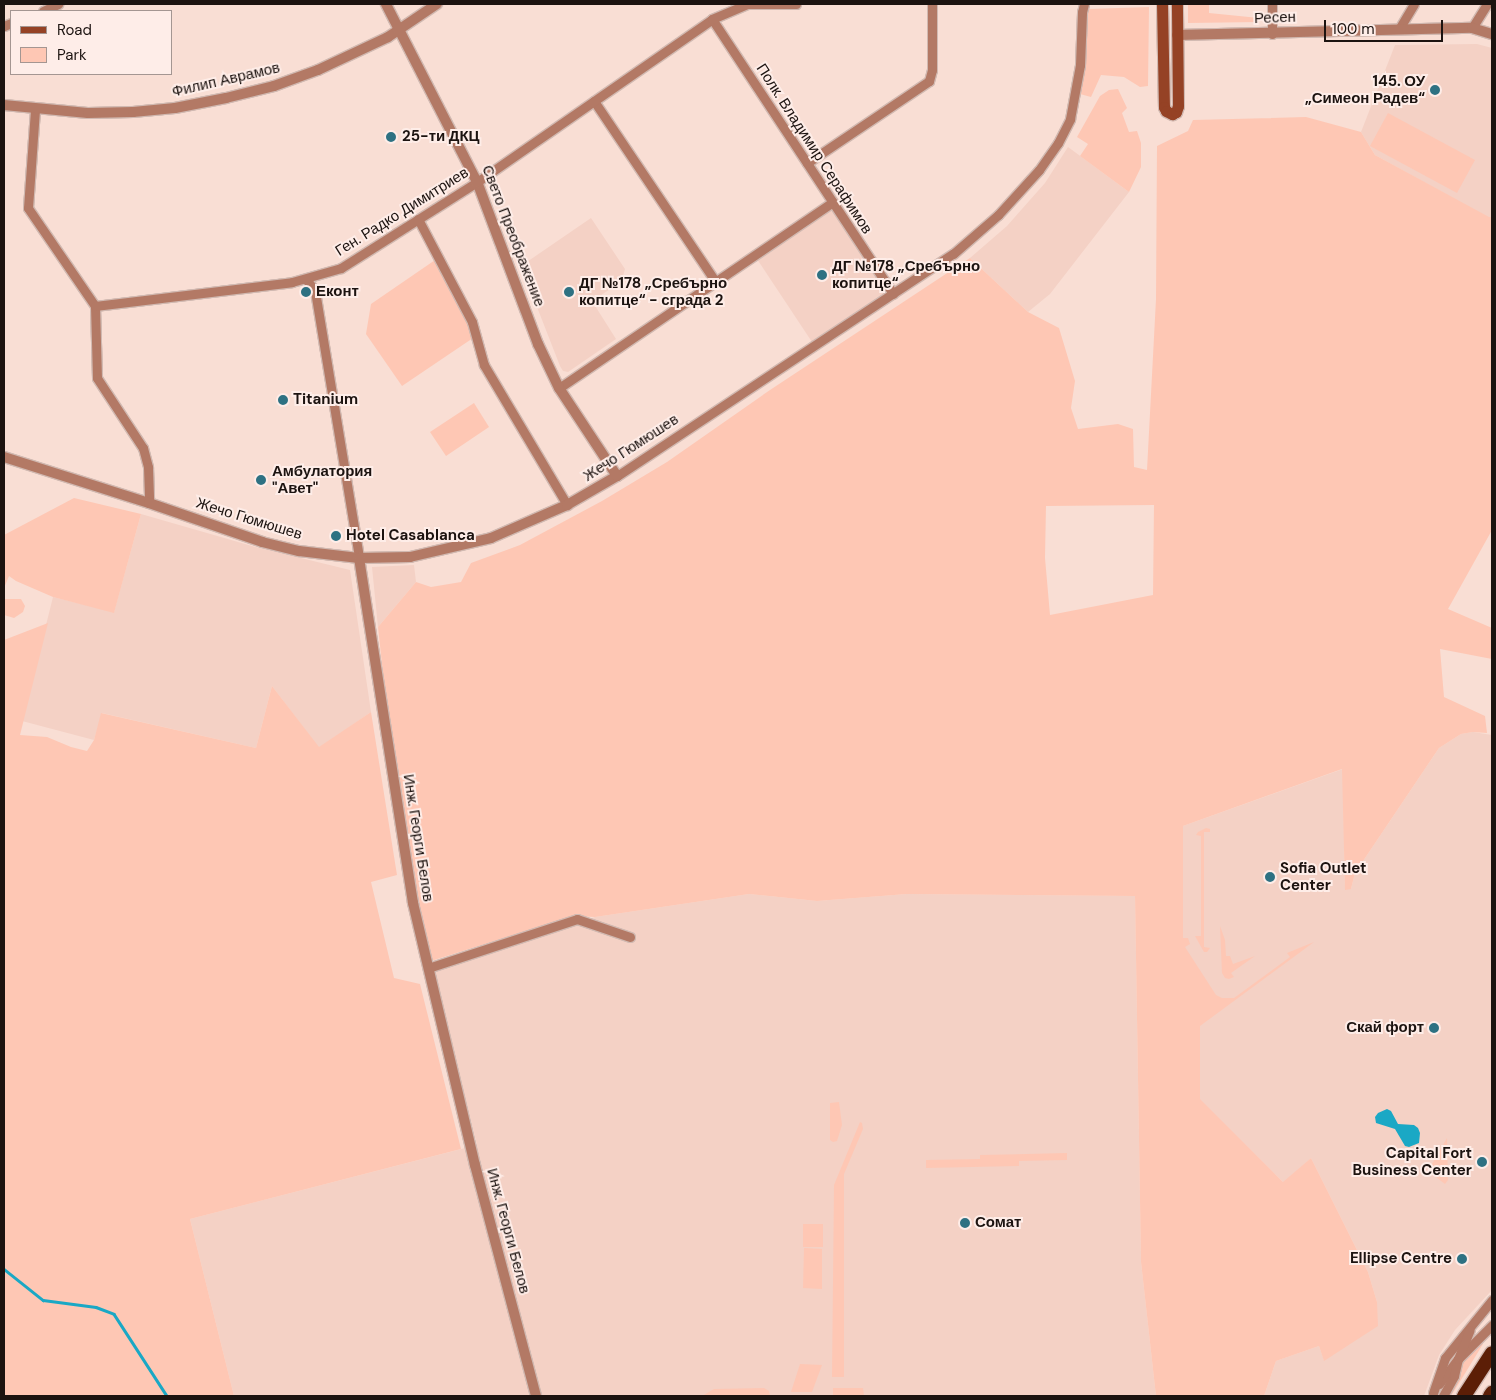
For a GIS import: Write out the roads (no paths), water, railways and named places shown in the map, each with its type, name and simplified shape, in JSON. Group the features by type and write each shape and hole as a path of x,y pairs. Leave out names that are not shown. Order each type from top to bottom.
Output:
{"highway":[{"path":"1464,1396 1492,1353"}],"main road":[{"path":"1162,4 1164,107 1166,111 1172,114 1178,108 1177,4"}],"street":[{"path":"45,10 58,4"},
{"name":"Свето Преображение","path":"386,4 477,182 538,344 558,388 617,476"},
{"name":"Филип Аврамов","path":"4,106 35,110 133,112 175,108 226,98 274,86 318,70 400,30 437,4"},
{"name":"Ген. Радко Димитриев","path":"95,306 306,279 341,268 477,182 712,19 746,4 796,4"},
{"path":"807,163 929,81 932,70 932,4"},
{"name":"Жечо Гюмюшев","path":"4,457 149,503 262,542 299,551 360,558 410,557 467,544 530,523 567,505 617,476 894,294 953,254 998,215 1039,170 1058,143 1070,119 1080,65 1084,4"},
{"path":"1272,4 1272,34"},
{"path":"1399,29 1414,4"},
{"path":"1472,28 1487,4"},
{"name":"Полк. Владимир Серафимов","path":"712,19 894,294"},
{"name":"Ресен","path":"1178,35 1472,28 1492,34"},
{"path":"594,101 715,281"},
{"path":"35,110 28,208 95,306 97,378 143,448 148,467 149,503"},
{"path":"558,388 833,202"},
{"path":"418,219 472,322 484,365 567,505"},
{"name":"Инж. Георги Белов","path":"306,279 315,291 360,558 411,893 473,1155 536,1396"},
{"path":"428,968 577,919 630,938"},
{"path":"1432,1395 1445,1358 1492,1300"},
{"path":"1443,1396 1454,1376 1458,1359 1475,1320"},
{"path":"1432,1395 1458,1359 1492,1325"}],"water":[{"path":"1387,1109 1391,1111 1398,1124 1414,1125 1418,1128 1420,1133 1419,1143 1409,1147 1405,1146 1395,1129 1376,1123 1375,1117 1378,1113"}],"waterway":[{"path":"4,1269 43,1300 96,1307 114,1314 167,1396"}],"place":[{"name":"145. ОУ „Симеон Радев“","path":"1435,90"},
{"name":"25-ти ДКЦ","path":"391,137"},
{"name":"ДГ №178 „Сребърно копитце“","path":"822,275"},
{"name":"Еконт","path":"306,292"},
{"name":"ДГ №178 „Сребърно копитце“ - сграда 2","path":"569,292"},
{"name":"Titanium","path":"283,400"},
{"name":"Амбулатория \"Авет\"","path":"261,480"},
{"name":"Hotel Casablanca","path":"336,536"},
{"name":"Sofia Outlet Center","path":"1270,877"},
{"name":"Скай форт","path":"1434,1028"},
{"name":"Capital Fort Business Center","path":"1482,1162"},
{"name":"Сомат","path":"965,1223"},
{"name":"Ellipse Centre","path":"1462,1259"}]}
